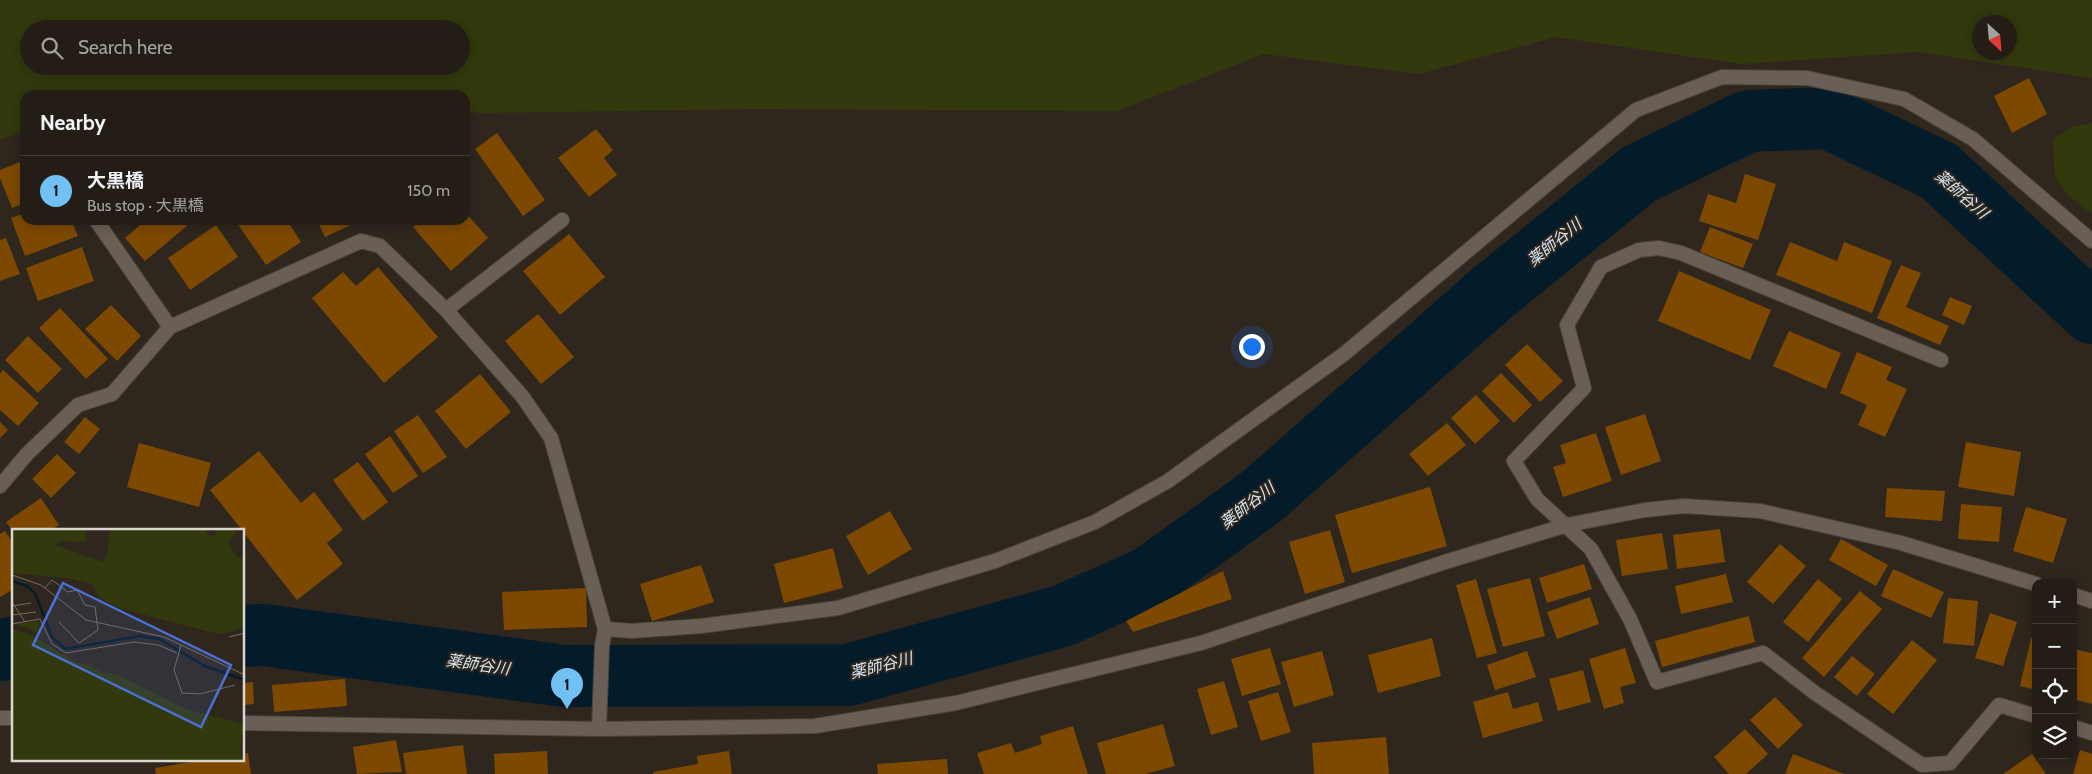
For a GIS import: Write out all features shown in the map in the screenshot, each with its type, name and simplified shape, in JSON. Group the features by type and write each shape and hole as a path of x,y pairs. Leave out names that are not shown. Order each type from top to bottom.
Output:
{"street":[{"path":"605,629 632,631 692,626 838,608 995,562 1095,522 1168,481 1344,354 1636,110 1722,77 1806,78 1904,99 1973,139 2092,241"},
{"path":"446,310 562,220"},
{"path":"99,225 170,327"},
{"path":"0,486 27,454 78,405 112,394 170,327 360,241 380,246 446,310 522,396 551,438 605,629 602,646 600,729"},
{"path":"1942,360 1681,253 1659,248 1639,250 1601,267 1567,324 1584,388 1514,462 1537,499 1591,549 1630,619 1657,682 1764,653 1815,693 1922,765 1950,763 1999,706 2032,715"},
{"path":"245,723 600,729 815,726 956,703 1201,643 1445,562 1567,525 1645,510 1684,506 1760,511 1901,543 2032,583"},
{"path":"2077,596 2092,601"},
{"path":"2077,729 2092,733"}],"green space":[{"path":"0,0 2092,0 2092,78 1918,52 1741,64 1556,37 1419,74 1264,54 1117,111 751,109 483,113 470,112 470,90 20,90 20,133 0,140"},
{"path":"2092,123 2092,214 2068,195 2055,177 2053,140 2071,127"}],"building":[{"path":"2029,78 2047,114 2012,133 1994,96"},
{"path":"596,129 613,150 604,158 617,175 589,197 558,158"},
{"path":"497,133 545,200 523,216 475,149"},
{"path":"20,162 20,205 12,208 0,178 0,170"},
{"path":"1745,174 1776,184 1758,240 1699,221 1708,194 1736,203"},
{"path":"20,215 20,225 73,225 78,236 25,256 11,218"},
{"path":"470,218 488,238 451,271 413,227 416,225 470,225"},
{"path":"140,225 188,225 145,261 125,238"},
{"path":"216,225 238,257 190,290 168,258"},
{"path":"238,225 290,225 301,242 266,265"},
{"path":"319,225 351,225 325,237"},
{"path":"1710,227 1753,244 1743,268 1700,252"},
{"path":"569,234 605,277 560,315 523,271"},
{"path":"6,238 20,274 0,281 0,240"},
{"path":"1790,242 1837,261 1844,242 1892,261 1872,313 1776,275"},
{"path":"82,247 94,281 38,301 26,268"},
{"path":"1901,265 1921,273 1906,307 1949,326 1940,345 1877,318"},
{"path":"378,267 438,337 384,383 312,298 343,272 356,286"},
{"path":"1679,271 1771,310 1750,360 1658,321"},
{"path":"1950,297 1972,306 1964,325 1942,315"},
{"path":"111,305 141,336 117,361 85,329"},
{"path":"60,308 108,359 86,379 39,328"},
{"path":"538,314 574,357 541,384 505,341"},
{"path":"1789,331 1841,353 1826,389 1773,366"},
{"path":"28,336 62,369 38,393 5,360"},
{"path":"1527,344 1563,381 1540,402 1505,365"},
{"path":"1857,352 1892,367 1886,380 1907,389 1885,437 1858,425 1867,405 1840,393"},
{"path":"3,370 39,403 18,426 0,410 0,374"},
{"path":"1501,373 1532,405 1514,423 1482,391"},
{"path":"480,374 511,412 466,449 435,411"},
{"path":"1476,395 1500,421 1475,444 1451,418"},
{"path":"1645,414 1661,461 1621,475 1605,427"},
{"path":"418,415 447,457 423,473 394,431"},
{"path":"85,417 100,429 79,454 64,442"},
{"path":"0,422 8,430 0,438"},
{"path":"1447,423 1466,445 1428,476 1409,454"},
{"path":"1596,433 1612,481 1563,497 1553,467 1566,463 1560,445"},
{"path":"390,436 418,476 393,493 365,454"},
{"path":"1966,442 2021,452 2014,496 1958,487"},
{"path":"139,443 211,463 199,507 127,487"},
{"path":"259,451 301,503 314,492 343,530 327,543 343,564 297,600 245,534 245,529 241,529 210,490"},
{"path":"57,454 76,473 51,498 32,479"},
{"path":"358,462 388,502 363,521 333,480"},
{"path":"1430,487 1447,546 1352,573 1335,515"},
{"path":"1887,488 1945,491 1942,521 1885,517"},
{"path":"41,498 59,525 53,529 12,530 6,522"},
{"path":"1961,504 2002,507 1999,542 1958,539"},
{"path":"2026,507 2067,519 2053,563 2013,551"},
{"path":"890,511 912,549 868,575 846,536"},
{"path":"1720,529 1725,562 1677,569 1673,535"},
{"path":"1330,530 1345,582 1305,594 1289,542"},
{"path":"5,531 12,542 12,590 0,597 0,534"},
{"path":"1662,533 1668,569 1622,576 1616,540"},
{"path":"1841,539 1888,565 1876,586 1829,560"},
{"path":"1780,544 1806,566 1773,604 1747,582"},
{"path":"833,548 843,588 784,603 774,564"},
{"path":"1584,564 1592,589 1547,603 1539,578"},
{"path":"701,565 714,602 652,621 640,584"},
{"path":"1893,569 1944,592 1931,618 1881,596"},
{"path":"1223,571 1232,599 1133,632 1126,621"},
{"path":"1726,574 1733,602 1681,614 1675,586"},
{"path":"1530,578 1545,636 1503,647 1487,589"},
{"path":"1476,579 1497,653 1477,658 1456,585"},
{"path":"1818,579 1842,599 1808,642 1783,622"},
{"path":"586,588 587,627 504,630 502,592"},
{"path":"1860,591 1882,609 1824,677 1802,658"},
{"path":"1590,597 1599,624 1557,639 1547,612"},
{"path":"1948,598 1978,601 1974,646 1943,643"},
{"path":"1990,613 2017,622 2003,666 1975,658"},
{"path":"1749,616 1755,642 1662,667 1655,641"},
{"path":"1432,638 1441,676 1378,693 1368,655"},
{"path":"2031,638 2032,638 2032,689 2020,686"},
{"path":"1912,640 1937,660 1893,714 1867,694"},
{"path":"1270,648 1281,684 1242,696 1231,659"},
{"path":"1625,648 1636,683 1620,687 1624,703 1604,709 1589,659"},
{"path":"2077,650 2092,653 2092,704 2077,700"},
{"path":"1322,651 1334,695 1294,707 1281,662"},
{"path":"1527,651 1536,677 1495,690 1487,665"},
{"path":"1852,656 1875,674 1857,696 1834,677"},
{"path":"1583,670 1591,702 1558,711 1549,679"},
{"path":"345,679 347,706 274,712 272,685"},
{"path":"1224,681 1238,727 1211,735 1197,689"},
{"path":"253,682 254,704 245,705 245,683"},
{"path":"1278,692 1291,732 1261,741 1248,701"},
{"path":"1508,692 1513,709 1538,702 1543,721 1483,738 1473,702"},
{"path":"1775,697 1803,725 1778,749 1750,720"},
{"path":"1163,724 1175,766 1146,774 1106,774 1097,743"},
{"path":"1073,726 1088,774 984,774 977,753 1011,743 1015,753 1042,744 1040,736"},
{"path":"1745,729 1768,754 1746,774 1729,774 1714,757"},
{"path":"1386,737 1389,774 1314,774 1312,743"},
{"path":"396,740 402,772 357,774 353,747"},
{"path":"463,745 467,774 406,774 403,753"},
{"path":"2080,750 2092,754 2092,774 2073,774"},
{"path":"547,751 548,774 495,774 494,754"},
{"path":"729,751 732,774 653,774 653,772 698,764 697,756"},
{"path":"248,753 251,774 156,774 155,768 191,762 245,762 245,754"},
{"path":"1793,754 1844,774 1785,774"},
{"path":"2032,754 2032,759 2036,759 2046,774 2003,774"},
{"path":"947,759 948,774 878,774 877,764"}],"waterway":[{"name":"薬師谷川","path":"245,636 264,635 564,676 848,675 1062,616 1150,577 1261,497 1492,293 1639,174 1748,121 1828,118 1939,171 2092,313"},
{"name":"薬師谷川","path":"0,650 12,648"}],"place":[{"name":"大黒橋","path":"567,709"}]}
